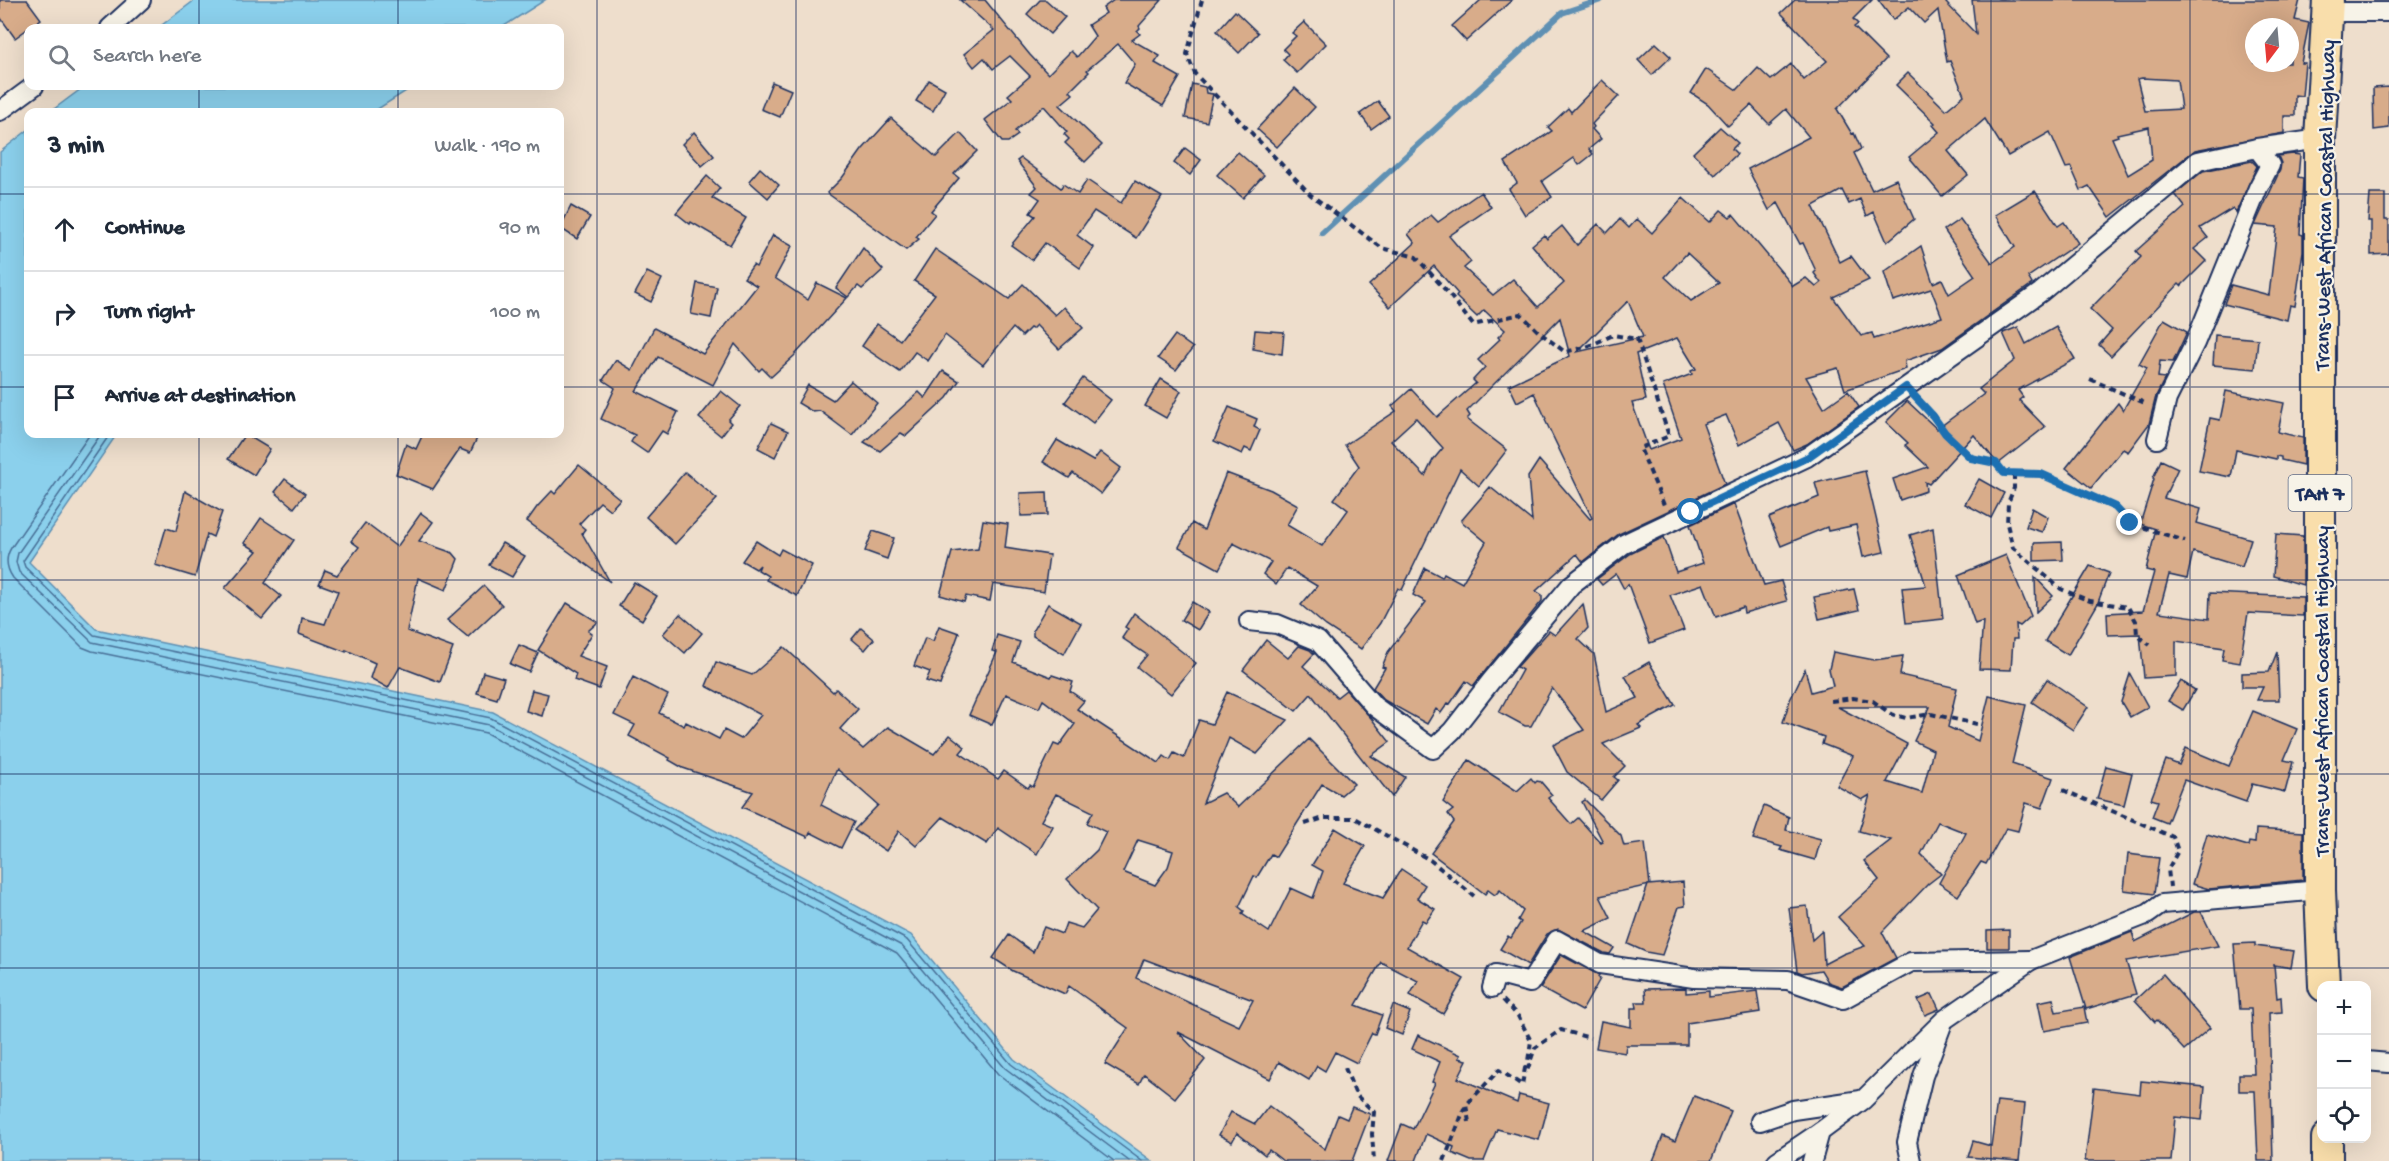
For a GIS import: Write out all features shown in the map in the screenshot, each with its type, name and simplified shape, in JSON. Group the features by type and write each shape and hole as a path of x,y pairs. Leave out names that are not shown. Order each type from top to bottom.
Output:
{"highway":[{"name":"Trans-West African Coastal Highway","path":"2324,981 2320,890 2320,140 2328,6"},
{"path":"2327,1143 2327,1161"}],"street":[{"path":"114,24 141,0"},
{"path":"2328,6 2389,12"},
{"path":"0,111 29,90"},
{"path":"1249,621 1276,624 1318,640 1374,706 1433,749 1452,731 1571,585 1624,544 1808,457 2041,292 2198,161 2257,148 2320,140"},
{"path":"2157,439 2167,399 2195,343 2258,188 2270,165 2257,148"},
{"path":"1777,1161 1863,1100 1944,1020 2031,960 2148,914 2162,904 2320,890"},
{"path":"1492,988 1496,974 1530,982 1557,940 1600,964 1694,978 1788,980 1843,999 1911,962 2031,960"},
{"path":"1911,1161 1907,1142 1923,1076 1944,1020"},
{"path":"2371,1061 2389,1063"},
{"path":"1760,1121 1793,1110 1863,1100"},
{"path":"1812,1161 1820,1131"}],"path":[{"path":"1202,0 1187,54 1195,75 1311,195 1382,248 1416,257 1448,292 1473,325 1521,314 1539,332 1565,352 1589,346 1613,336 1637,339 1669,436 1640,448 1672,522"},
{"path":"2090,379 2165,411"},
{"path":"1906,387 1933,416 1945,433 1971,458 1996,463 2004,473 2041,474 2115,507 2130,523 2185,541"},
{"path":"2014,474 2014,488 2008,503 2007,524 2013,548 2061,589 2090,601 2128,607 2136,621 2137,635 2150,645"},
{"path":"1831,702 1854,698 1863,699 1874,701 1891,714 1906,718 1931,714 1977,724"},
{"path":"2063,790 2173,837 2178,851 2168,869 2170,886 2162,904"},
{"path":"1305,824 1323,818 1355,818 1430,860 1474,896"},
{"path":"1492,988 1518,1016 1531,1041 1527,1071"},
{"path":"1527,1071 1535,1048 1561,1030 1590,1038"},
{"path":"1345,1068 1356,1095 1374,1112 1372,1134 1374,1161"},
{"path":"1444,1161 1466,1105 1499,1070 1522,1085 1525,1068 1527,1071"},
{"path":"1466,1105 1469,1122"}],"water":[{"path":"195,0 545,0 507,24 163,24"},
{"path":"80,90 408,90 379,108 55,108"},
{"path":"24,133 24,438 114,438 29,562 96,629 493,712 911,935 1014,1059 1152,1161 0,1161 0,152"}],"building":[{"path":"0,0 27,0 41,19 34,24 24,24 24,31 15,38 0,17"},
{"path":"960,0 985,0 1048,74 1071,51 1077,57 1095,36 1088,25 1106,13 1103,8 1114,0 1162,0 1139,26 1137,31 1140,34 1132,40 1160,56 1155,63 1180,77 1163,106 1124,83 1135,64 1118,44 1087,70 1089,72 1070,91 1073,94 1060,105 1102,145 1085,162 1065,143 1069,139 1064,134 1067,132 1044,106 1015,131 1018,135 1008,142 1002,142 985,120 1012,99 1008,95 1030,76 1010,56 993,69 984,58 974,67 964,54 994,30"},
{"path":"1040,0 1046,0 1065,17 1050,34 1027,14"},
{"path":"1481,0 1512,0 1466,41 1452,26"},
{"path":"1795,0 1872,0 1853,19 1858,24 1854,27 1886,59 1837,109 1852,134 1854,133 1861,149 1854,153 1872,190 1896,179 1914,219 1887,242 1874,212 1867,216 1860,199 1849,204 1842,190 1813,206 1840,262 1851,256 1869,280 1833,297 1861,336 1872,333 1874,339 1942,317 1931,289 1893,301 1884,272 1921,246 1933,283 1942,279 1949,294 1975,276 1944,230 1960,219 1992,263 2015,247 1995,215 2035,191 2058,226 2064,222 2078,243 2028,277 2032,284 1942,348 1905,361 1906,369 1845,390 1838,368 1806,377 1824,408 1848,391 1859,407 1807,444 1793,450 1779,423 1739,445 1726,415 1703,424 1725,484 1619,534 1583,562 1577,554 1536,591 1542,595 1542,601 1473,686 1466,681 1450,704 1448,703 1441,713 1436,709 1427,724 1384,700 1373,688 1385,668 1382,667 1388,652 1426,602 1413,595 1425,568 1442,577 1444,573 1462,583 1486,542 1461,521 1490,487 1532,521 1528,477 1539,460 1590,519 1592,518 1534,393 1517,402 1509,385 1570,356 1560,318 1467,411 1470,416 1467,419 1507,450 1479,486 1460,469 1402,590 1398,588 1380,623 1361,649 1326,626 1301,605 1317,586 1287,568 1276,585 1263,574 1271,562 1233,543 1219,569 1179,547 1192,523 1204,530 1226,473 1271,490 1298,505 1287,525 1322,546 1348,510 1334,499 1359,466 1345,445 1396,411 1392,406 1411,389 1437,417 1476,383 1473,380 1485,367 1478,360 1500,339 1498,337 1505,330 1484,310 1477,317 1456,297 1458,294 1434,266 1390,307 1369,285 1415,243 1408,234 1431,215 1438,222 1481,192 1491,207 1449,236 1471,262 1464,268 1493,295 1513,279 1538,307 1564,283 1532,245 1544,235 1547,239 1562,226 1577,245 1598,224 1607,233 1620,219 1629,228 1637,219 1652,233 1683,198 1710,222 1721,210 1730,217 1733,214 1793,286 1806,278 1816,287 1821,283 1814,273 1816,271 1803,243 1800,244 1778,203 1769,210 1748,169 1809,137 1786,109 1769,124 1751,105 1728,126 1708,104 1691,93 1706,69 1737,90 1758,68 1771,80 1791,64 1804,80 1827,61 1781,13","holes":["1687,253 1719,283 1691,301 1665,277","1628,301 1643,337 1577,352","1677,338 1696,369 1691,371 1692,374 1663,385 1681,438 1649,450 1632,403 1646,400 1636,354","1416,418 1443,448 1433,460 1425,476 1391,441"]},
{"path":"1878,0 1948,0 1946,3 1976,34 1972,0 2300,0 2296,18 2245,18 2245,72 2299,72 2299,21 2309,23 2301,63 2305,63 2302,96 2295,95 2295,116 2284,116 2284,133 2195,150 2110,217 2089,186 2081,190 2071,167 2066,168 2050,132 2008,156 1985,119 1948,151 1968,175 1942,196 1909,157 1939,132 1933,125 1935,123 1896,85 1908,73 1946,110 1964,95 1950,61 1947,62 1938,10 1924,23 1909,7 1893,20","holes":["2137,79 2177,80 2181,109 2145,111","2149,127 2152,160 2128,175 2112,138 2118,136 2117,134"]},
{"path":"1235,11 1258,33 1239,53 1217,31"},
{"path":"1304,22 1326,44 1297,73 1283,60 1288,54 1283,49 1296,36 1292,33"},
{"path":"1656,43 1671,57 1652,75 1638,60"},
{"path":"929,80 945,89 933,111 916,101"},
{"path":"1602,80 1619,96 1592,124 1594,127 1592,129 1601,139 1589,149 1593,154 1579,165 1574,158 1542,181 1552,197 1525,215 1509,189 1517,183 1505,162 1552,131 1548,127 1568,108 1571,112"},
{"path":"772,82 791,90 780,117 761,109"},
{"path":"1192,84 1205,87 1206,93 1213,94 1207,122 1185,118"},
{"path":"2389,87 2389,128 2374,130 2373,88"},
{"path":"1295,88 1315,107 1277,147 1257,129"},
{"path":"1378,101 1389,116 1371,129 1360,114"},
{"path":"891,118 936,157 960,133 977,151 954,174 959,178 931,211 935,214 916,237 919,239 906,250 827,193"},
{"path":"1720,127 1738,143 1732,149 1737,154 1715,175 1693,153"},
{"path":"694,132 714,156 702,166 682,144"},
{"path":"1185,148 1201,160 1190,175 1174,163"},
{"path":"1238,152 1264,175 1243,198 1217,175"},
{"path":"2300,155 2298,177 2303,178 2300,234 2303,235 2303,251 2295,306 2290,305 2287,320 2224,304 2231,285 2269,295 2277,227 2255,225 2280,170 2281,163 2278,156"},
{"path":"1021,158 1061,188 1063,184 1078,194 1087,180 1121,203 1135,181 1162,197 1136,238 1094,211 1077,235 1094,248 1080,268 1045,243 1032,260 1011,245 1035,216 1030,213 1040,199 1031,193 1037,187 1017,161"},
{"path":"2252,161 2257,166 2236,212 2233,208 2200,228 2208,238 2194,249 2206,261 2181,286 2179,284 2111,356 2099,345 2112,330 2090,309 2141,257 2136,251 2185,207 2175,194 2203,171"},
{"path":"760,168 779,185 768,198 749,181"},
{"path":"707,176 720,188 712,198 746,218 730,245 691,222 690,224 676,213"},
{"path":"2370,194 2385,194 2385,220 2389,220 2389,254 2371,255 2371,221 2368,221"},
{"path":"571,206 590,217 577,239 564,231 564,220"},
{"path":"773,235 792,246 775,278 808,300 817,283 847,298 794,356 771,377 762,368 759,371 735,344 713,385 658,357 636,391 678,412 667,434 662,431 647,453 631,442 635,435 601,419 615,388 603,380 616,360 632,370 654,328 703,354 757,286 744,278 753,265 756,267"},
{"path":"863,248 883,270 862,289 858,286 848,297 836,288"},
{"path":"935,249 1009,299 1023,284 1055,315 1064,307 1083,328 1059,349 1036,325 1022,336 1013,328 983,365 945,335 928,361 915,352 900,372 862,346 877,324 900,340 935,294 914,281"},
{"path":"647,272 662,279 651,302 635,294"},
{"path":"697,283 717,287 711,318 691,314"},
{"path":"2164,319 2187,332 2173,362 2160,361 2158,377 2165,378 2156,396 2149,424 2128,452 2123,449 2091,488 2066,468 2118,403 2123,410 2147,368 2139,364"},
{"path":"2018,327 2026,344 2056,327 2075,359 2018,390 2023,397 2019,400 2045,427 1998,464 1974,435 1929,484 1925,482 1926,491 1900,500 1893,479 1928,467 1905,445 1908,443 1886,422 1907,401 1937,429 1984,394 1979,389 2015,360 2003,333"},
{"path":"1255,330 1284,332 1282,354 1253,349"},
{"path":"1175,335 1193,348 1176,370 1158,358"},
{"path":"2215,335 2258,339 2255,369 2213,365"},
{"path":"943,371 959,381 947,398 906,436 901,433 880,451 864,442 919,392 925,398"},
{"path":"1083,378 1111,400 1093,423 1065,402"},
{"path":"1161,379 1181,391 1166,418 1145,406"},
{"path":"851,381 877,403 852,435 820,411 813,412 798,403 808,385 833,400"},
{"path":"721,391 740,406 728,420 731,423 721,436 699,418"},
{"path":"2226,391 2284,403 2278,432 2303,438 2303,465 2281,460 2281,457 2276,456 2276,459 2236,450 2231,477 2199,471 2210,418 2220,420"},
{"path":"1229,407 1257,419 1254,427 1260,430 1251,451 1245,448 1242,454 1214,441"},
{"path":"771,423 788,431 775,457 758,448"},
{"path":"242,438 252,438 270,449 254,475 228,459"},
{"path":"421,438 477,438 470,453 460,449 433,489 396,474 406,444 416,449"},
{"path":"1057,440 1093,461 1100,452 1121,468 1101,494 1073,473 1069,478 1043,462"},
{"path":"2161,460 2178,468 2164,498 2201,509 2197,523 2251,539 2242,567 2193,552 2187,579 2169,575 2159,612 2209,619 2210,593 2303,597 2303,616 2248,613 2240,663 2222,660 2224,648 2176,641 2176,676 2144,678 2140,634 2108,635 2107,613 2143,611 2154,572 2146,570 2156,529 2140,524 2153,478"},
{"path":"579,465 620,499 610,510 600,502 579,524 585,529 582,533 610,582 527,521 537,507 552,491 555,494"},
{"path":"1865,471 1884,552 1863,557 1856,525 1828,531 1827,527 1781,546 1769,518 1819,497 1815,483"},
{"path":"685,472 717,499 675,544 646,517"},
{"path":"285,479 305,494 294,508 275,492"},
{"path":"1979,479 2004,493 1991,518 1965,504"},
{"path":"185,491 222,512 213,537 207,534 195,577 155,565 166,528 176,531"},
{"path":"1047,492 1048,515 1021,516 1020,493"},
{"path":"1734,504 1764,585 1781,581 1787,601 1744,613 1743,607 1716,617 1703,584 1670,595 1684,630 1650,643 1628,584 1624,589 1616,574 1602,585 1597,579 1630,554 1664,537 1676,572 1703,563 1690,525"},
{"path":"2032,508 2048,517 2042,532 2026,527"},
{"path":"421,513 433,522 419,541 453,553 458,559 446,590 418,578 407,631 453,648 440,682 400,667 388,688 370,678 375,663 346,650 346,652 299,634 302,618 325,624 338,591 319,584 325,570 337,575 359,547 351,541 365,523 397,547"},
{"path":"261,518 294,540 265,583 281,596 262,619 225,588 257,551 244,543"},
{"path":"983,520 1008,524 1005,548 1049,555 1044,592 993,584 990,601 966,596 964,602 940,595 952,552 978,549"},
{"path":"1933,528 1943,619 1906,623 1902,588 1926,586 1910,535"},
{"path":"873,531 894,538 887,559 865,551"},
{"path":"2276,534 2303,536 2303,585 2273,576"},
{"path":"756,541 778,555 781,549 812,565 797,596 766,580 768,576 758,570 760,565 756,569 742,561"},
{"path":"2062,542 2063,560 2034,561 2034,543"},
{"path":"502,543 525,556 512,577 489,565"},
{"path":"2006,555 2031,616 2020,626 2016,624 2017,639 2013,639 2011,670 1979,669 1983,621 1975,624 1958,575"},
{"path":"2090,566 2109,573 2097,605 2068,655 2045,641"},
{"path":"2035,577 2053,596 2036,612"},
{"path":"634,582 657,596 642,620 619,606"},
{"path":"484,586 502,605 468,637 447,620"},
{"path":"1854,589 1859,610 1819,619 1814,597"},
{"path":"1192,602 1209,612 1198,630 1181,620"},
{"path":"567,603 598,622 588,631 592,634 578,656 607,667 599,689 574,680 576,674 538,650"},
{"path":"1048,604 1081,623 1064,654 1033,636 1033,630"},
{"path":"1583,604 1588,628 1578,639 1594,654 1606,712 1638,698 1625,676 1649,662 1675,705 1638,725 1641,728 1603,744 1625,766 1614,777 1618,780 1601,800 1567,772 1553,745 1584,730 1552,688 1531,726 1525,726 1499,712 1522,670 1517,667 1549,631 1555,635"},
{"path":"1134,613 1196,663 1171,694 1137,667 1147,655 1122,638 1128,629 1125,627"},
{"path":"680,614 702,633 685,653 663,634"},
{"path":"939,626 959,633 940,685 926,681 930,672 914,666 925,638 933,641"},
{"path":"861,628 874,639 865,650 852,639"},
{"path":"997,635 1020,642 1013,662 1051,677 1052,675 1073,682 1070,691 1084,701 1077,709 1159,763 1164,756 1170,760 1174,753 1184,758 1199,720 1212,724 1227,692 1288,720 1257,754 1229,738 1203,803 1223,793 1238,807 1309,739 1354,784 1341,795 1322,784 1276,857 1271,854 1257,877 1254,876 1239,907 1244,911 1242,914 1269,932 1291,888 1313,898 1323,871 1312,865 1335,828 1365,846 1343,883 1383,898 1401,869 1425,885 1417,898 1435,909 1426,922 1422,920 1407,947 1464,979 1443,1014 1410,995 1418,981 1381,962 1356,1005 1382,1015 1375,1034 1372,1033 1357,1063 1335,1052 1325,1071 1317,1066 1309,1080 1279,1062 1270,1079 1178,1032 1205,1060 1175,1098 1144,1074 1139,1084 1105,1064 1128,1028 1069,986 1065,994 1013,971 993,958 1009,935 1033,952 1044,927 1062,934 1066,923 1082,928 1097,910 1067,879 1097,850 1106,832 1087,823 1093,812 1056,794 1041,821 1053,826 1037,854 998,828 987,844 943,817 916,846 899,831 886,851 854,830 878,805 837,769 821,805 854,822 841,848 810,832 808,837 742,807 753,792 683,768 669,760 670,758 629,736 635,725 614,715 633,677 668,695 659,713 684,726 686,722 719,739 724,730 741,739 761,715 706,686 716,662 752,675 784,647 833,692 836,689 858,709 840,729 863,749 888,727 934,754 950,735 965,747 960,753 998,779 1004,771 1028,788 1030,785 1033,787 1054,744 1059,746 1075,724 1043,700 1039,708 1006,694 992,725 969,715 997,652 992,651","holes":["1138,840 1173,851 1168,867 1155,885 1123,872","1144,959 1253,1000 1239,1026 1136,978"]},
{"path":"1266,640 1288,658 1299,646 1310,650 1314,654 1303,666 1337,697 1346,690 1371,718 1390,742 1371,756 1405,777 1392,797 1311,694 1296,711 1243,670"},
{"path":"519,645 538,653 529,672 510,664"},
{"path":"1833,652 1874,660 1903,656 1900,675 1957,688 1948,727 1978,741 1989,696 2026,705 2012,764 2053,778 2042,808 2026,803 2018,831 2006,828 1986,864 1981,862 1958,896 1939,883 1966,833 1938,822 1921,854 1941,874 1928,884 1882,932 1896,958 1842,987 1828,982 1821,970 1802,973 1797,971 1789,908 1807,906 1812,940 1822,931 1824,964 1865,946 1838,917 1879,880 1864,861 1891,840 1859,831 1870,795 1862,800 1837,786 1853,756 1822,744 1824,737 1783,722 1790,700 1805,669 1811,692 1833,686 1829,669","holes":["1838,707 1930,707 1914,741 1933,750 1922,793 1887,782 1907,744"]},
{"path":"2277,652 2279,700 2257,700 2263,687 2242,687 2242,673 2269,672"},
{"path":"483,672 504,678 497,699 477,693"},
{"path":"2130,674 2148,707 2130,717 2121,702"},
{"path":"2047,679 2088,707 2073,730 2032,702"},
{"path":"2181,681 2195,690 2183,710 2168,701"},
{"path":"532,690 548,694 542,716 526,711"},
{"path":"2253,711 2297,729 2284,760 2293,762 2285,792 2252,784 2246,802 2184,780 2167,823 2152,817 2158,801 2151,799 2166,760 2179,765 2186,748 2229,766"},
{"path":"1469,760 1517,791 1531,778 1535,783 1541,782 1552,795 1548,798 1571,824 1578,818 1601,843 1603,842 1582,802 1585,800 1621,836 1624,846 1645,843 1650,885 1600,896 1611,918 1584,931 1614,948 1610,954 1558,929 1547,934 1528,965 1500,949 1508,936 1511,938 1521,922 1518,920 1523,911 1500,890 1495,895 1488,890 1485,894 1431,853 1454,822 1448,814 1453,810 1443,802"},
{"path":"2106,766 2132,773 2124,805 2097,799"},
{"path":"1764,806 1789,817 1786,830 1821,839 1815,860 1753,839"},
{"path":"2256,829 2303,832 2303,880 2209,889 2192,884 2207,834 2248,846 2249,842 2255,843"},
{"path":"2128,854 2159,858 2154,894 2124,890"},
{"path":"1683,882 1685,906 1679,907 1662,955 1646,952 1628,944 1648,885"},
{"path":"2194,912 2201,912 2218,946 2126,961 2136,994 2086,1009 2070,957 2132,932 2135,942"},
{"path":"2009,930 2009,948 1987,948 1987,931"},
{"path":"2255,943 2255,946 2294,951 2291,968 2274,965 2277,998 2281,997 2282,1012 2269,1013 2273,1161 2258,1161 2255,1091 2239,1091 2239,1074 2254,1074 2251,1009 2240,1009 2234,944"},
{"path":"1561,955 1599,975 1600,979 1582,1011 1540,988"},
{"path":"2163,974 2210,1028 2184,1050 2135,1000"},
{"path":"1686,988 1686,993 1709,991 1709,997 1757,991 1760,1012 1687,1023 1687,1045 1626,1045 1625,1053 1596,1048 1601,1021 1631,1027 1631,1008 1637,1008 1636,1002 1646,1002 1645,989"},
{"path":"1932,994 1939,1009 1925,1015 1918,1000"},
{"path":"2053,999 2056,1012 2084,1007 2087,1023 2044,1031 2038,1002"},
{"path":"1393,1005 1410,1012 1402,1035 1385,1028"},
{"path":"1418,1035 1461,1055 1459,1058 1467,1060 1458,1078 1517,1103 1519,1095 1549,1103 1539,1140 1497,1129 1484,1161 1471,1161 1452,1153 1454,1147 1426,1134 1416,1161 1388,1161 1402,1124 1413,1129 1435,1083 1432,1082 1440,1062 1412,1049"},
{"path":"2141,1081 2205,1087 2202,1120 2175,1117 2171,1161 2085,1161 2094,1088 2140,1094"},
{"path":"1694,1096 1731,1111 1711,1161 1653,1161 1663,1136 1675,1141"},
{"path":"1997,1101 2025,1104 2019,1161 1968,1157 1973,1141 1991,1146"},
{"path":"1269,1106 1325,1149 1338,1115 1347,1119 1352,1107 1370,1114 1352,1161 1283,1161 1269,1150 1265,1155 1237,1133 1232,1142 1219,1135 1231,1112 1255,1124"}],"waterway":[{"path":"1322,233 1562,13 1601,0"}],"route":[{"path":"1691,512 1808,457 1906,387 1933,416 1945,433 1971,458 1996,463 2004,473 2041,474 2115,507 2130,523"}]}
